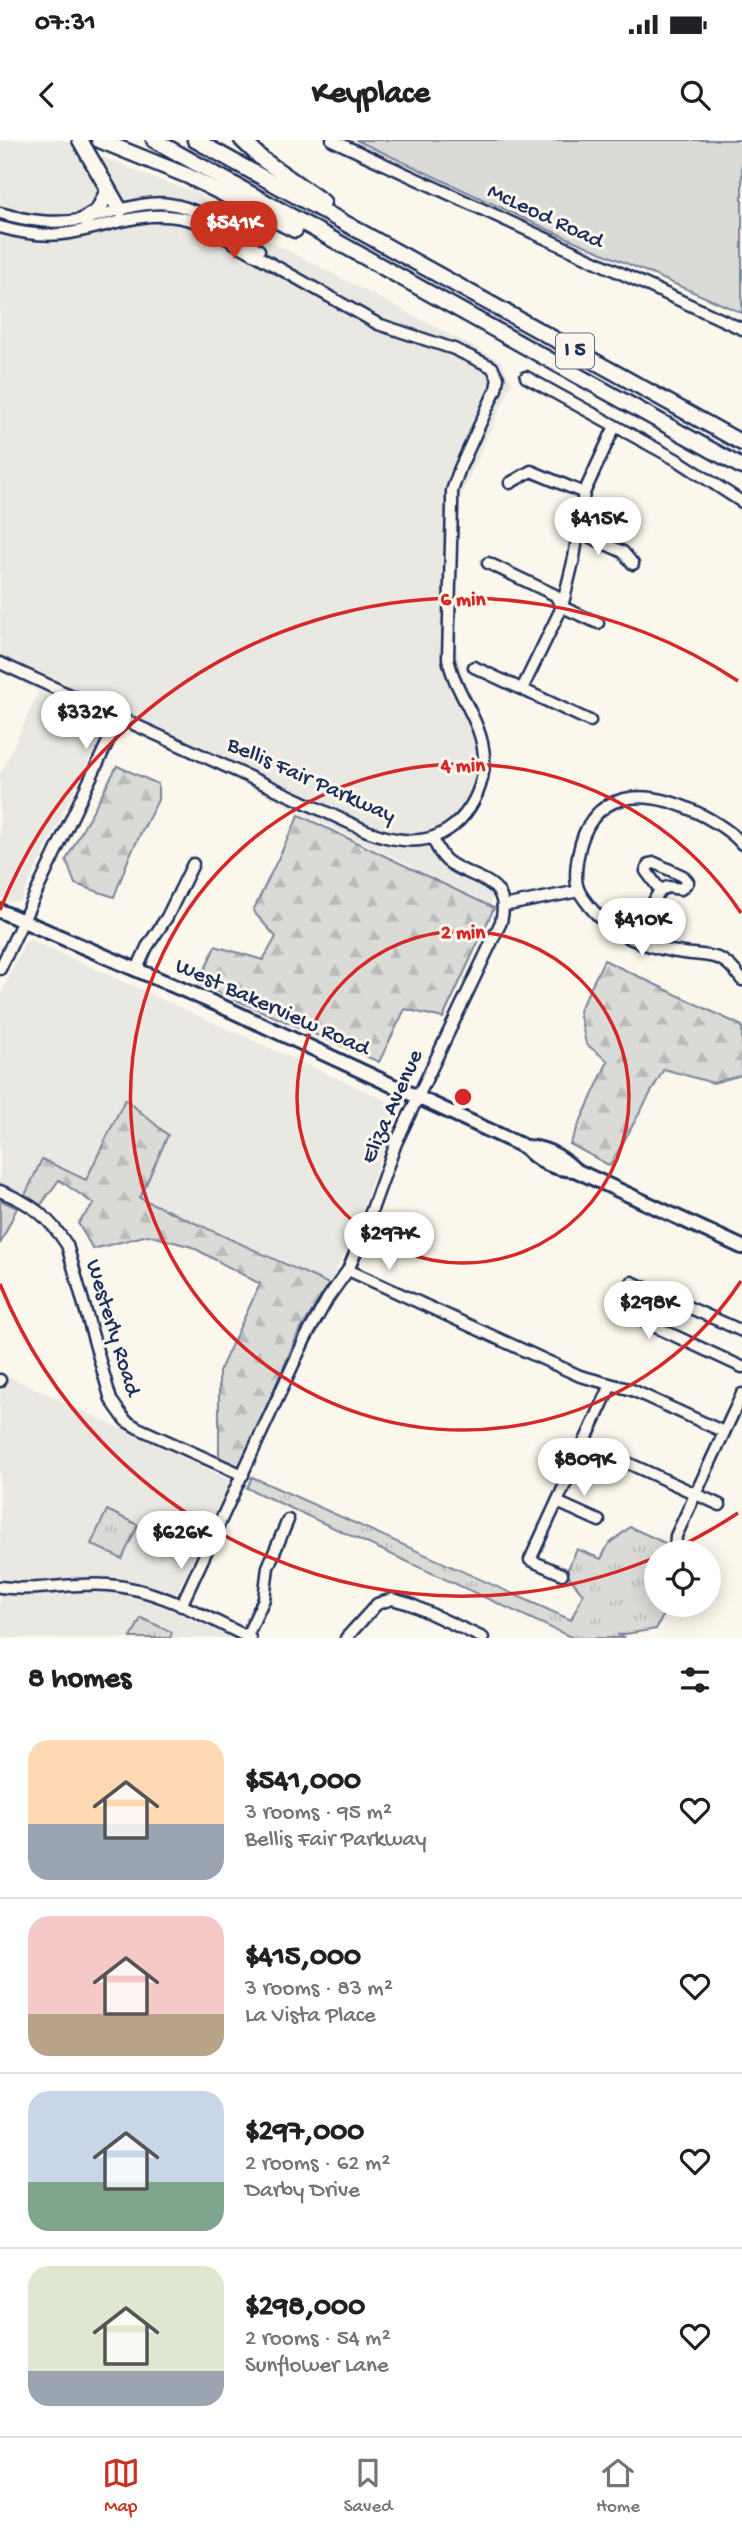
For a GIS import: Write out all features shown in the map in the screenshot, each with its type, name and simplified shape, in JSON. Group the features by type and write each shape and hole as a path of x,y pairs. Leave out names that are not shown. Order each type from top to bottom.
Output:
{"highway":[{"path":"80,140 108,190 127,215"},
{"path":"99,140 208,186 461,312"},
{"name":"I 5","path":"153,140 742,467"},
{"name":"I 5","path":"195,140 742,442"},
{"path":"242,140 274,168 431,270"},
{"path":"85,219 98,211 108,190"}],"main road":[{"name":"West Bakerview Road","path":"0,911 137,969 418,1097 526,1147 534,1157 551,1165 575,1170 742,1247"}],"street":[{"name":"McLeod Road","path":"332,140 742,329"},
{"path":"0,227 21,233 71,233 168,203 188,208 263,253 284,271 378,324 487,363 498,377 492,401 455,480 448,658 452,674 483,747 482,782 476,797 460,818 433,838 446,861 495,887 503,906 579,891"},
{"path":"0,213 46,223 127,215"},
{"path":"526,377 679,461 742,502"},
{"path":"522,690 562,607 584,493 615,426"},
{"path":"510,483 531,471 584,493"},
{"path":"577,531 623,552 633,564"},
{"path":"488,563 555,595 562,607 598,623"},
{"name":"Bellis Fair Parkway","path":"0,663 367,831 410,841 433,838"},
{"path":"474,667 590,721"},
{"path":"0,969 120,716"},
{"path":"742,844 723,827 684,807 653,797 627,798 604,808 586,827 576,865 579,891 604,923 633,939 670,950 720,957 742,980"},
{"path":"137,969 193,864"},
{"path":"633,939 660,890"},
{"name":"Eliza Avenue","path":"181,1606 304,1339 348,1270 391,1154 501,922 503,906"},
{"path":"730,965 742,961"},
{"name":"Westerly Road","path":"0,1191 40,1212 52,1223 67,1245 111,1400 126,1421 243,1475"},
{"path":"348,1270 580,1376 632,1390 724,1432"},
{"path":"742,1331 632,1282 619,1310 742,1367"},
{"path":"562,1574 530,1560 611,1385"},
{"path":"676,1540 742,1394"},
{"path":"584,1443 720,1505"},
{"path":"557,1502 599,1521"},
{"path":"0,1587 22,1589 108,1585 157,1595 249,1637 264,1600 268,1567 288,1520"},
{"path":"348,1637 377,1604 392,1599 410,1604 483,1638"}],"shaded area":[{"path":"0,140 62,140 199,194 229,220 501,361 512,383 459,500 456,645 463,677 487,734 490,775 484,797 468,821 448,839 429,849 449,869 487,888 492,896 491,905 131,729 108,721 20,901 12,902 0,897 0,775 39,691 0,672"},
{"path":"31,940 401,1109 380,1158 355,1232 329,1284 139,1197 124,1099 86,1180 42,1159 25,1195 0,1184 0,996 25,942"},
{"path":"0,1372 233,1481 169,1609 232,1638 0,1638"}],"green space":[{"path":"356,140 742,140 742,313 549,230"},
{"path":"117,766 158,784 158,800 130,855 114,897 75,884 66,860"},
{"path":"299,815 494,908 443,1018 405,1009 379,1062 199,984 215,946 263,960 276,937 253,911"},
{"path":"604,960 742,1026 742,1075 713,1083 664,1069 610,1166 570,1144 608,1061 586,1044 579,1011"},
{"path":"125,1099 168,1135 140,1198 329,1284 298,1334 242,1463 238,1466 219,1458 219,1372 260,1284 192,1247 148,1235 93,1249 78,1223 94,1204 59,1180 41,1205 25,1195 42,1159 86,1180"},
{"path":"0,1200 17,1208 0,1244"},
{"path":"252,1477 571,1620 583,1594 566,1573 577,1549 601,1559 608,1545 630,1527 658,1540 644,1540 644,1617 662,1617 656,1629 619,1635 625,1638 573,1638 247,1488"},
{"path":"107,1510 138,1525 122,1559 91,1544"},
{"path":"141,1618 172,1632 170,1638 131,1638"}]}
